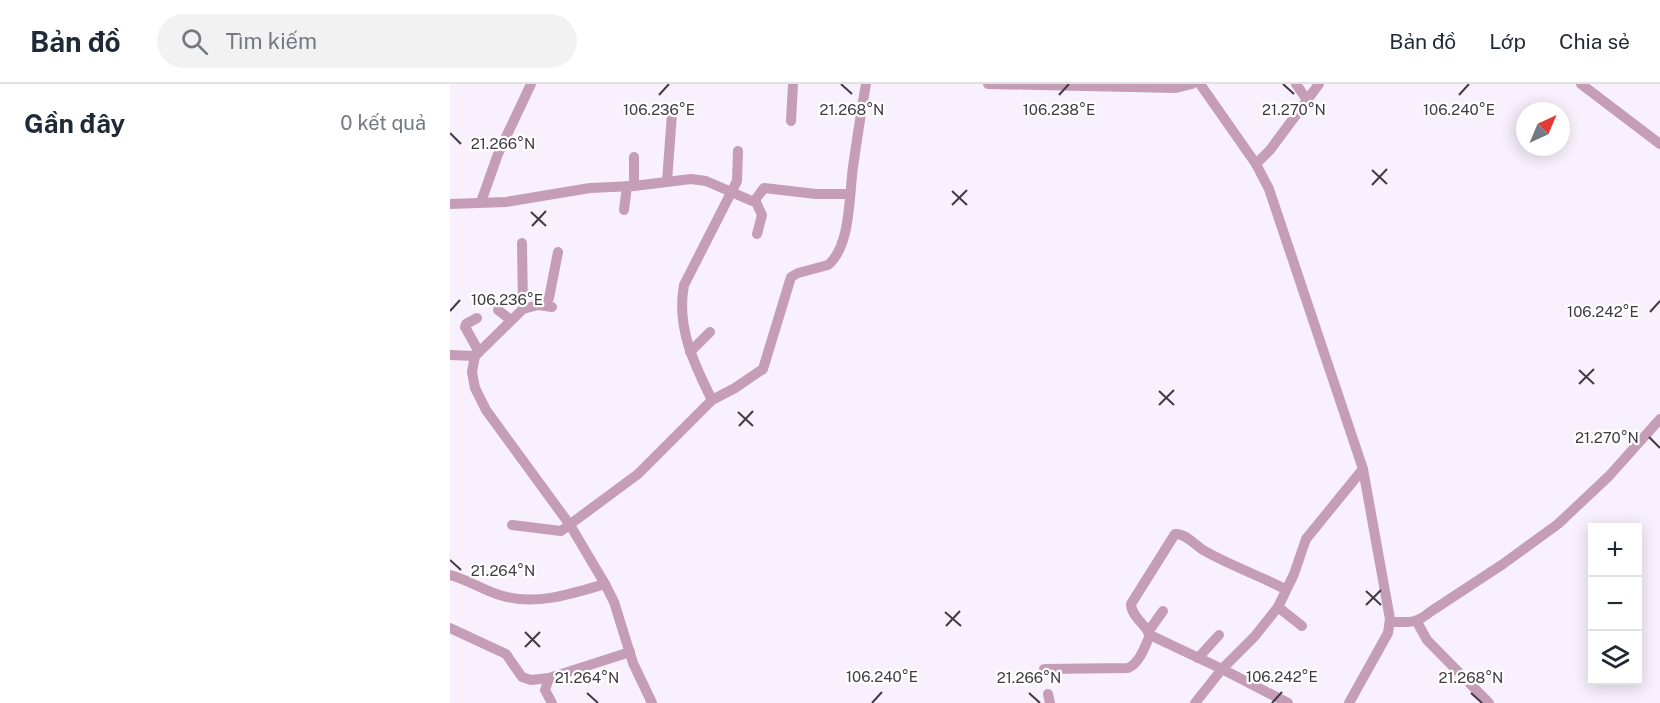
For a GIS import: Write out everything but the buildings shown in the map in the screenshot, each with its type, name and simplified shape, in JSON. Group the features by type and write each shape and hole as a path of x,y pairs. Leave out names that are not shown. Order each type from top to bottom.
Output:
{"street":[{"path":"481,202 498,154 531,84"},
{"path":"792,121 793,84"},
{"path":"512,525 557,532 570,525 638,474 712,400 763,369 789,281 794,274 828,265 841,245 849,216 849,194 866,84"},
{"path":"988,84 1176,88 1192,84"},
{"path":"1200,84 1256,164 1269,189 1363,469 1390,622 1388,633 1349,703"},
{"path":"1296,84 1307,100"},
{"path":"1256,164 1270,150 1319,84"},
{"path":"1581,84 1595,88 1660,144"},
{"path":"667,181 672,114"},
{"path":"712,400 683,332 682,295 684,285 737,181 738,151"},
{"path":"624,210 634,157"},
{"path":"450,204 506,202 590,188 691,179 705,181 748,201 755,200 764,188 816,194 849,194"},
{"path":"755,200 762,215 756,234"},
{"path":"522,243 523,309"},
{"path":"558,252 548,306 523,309 477,354 472,372 475,388 486,410 570,525 605,584 652,703"},
{"path":"498,310 511,320"},
{"path":"477,318 465,327 477,354"},
{"path":"690,352 710,332"},
{"path":"450,355 477,354"},
{"path":"1390,622 1417,622 1530,546 1558,524 1609,476 1660,418"},
{"path":"1195,703 1222,669 1255,636 1278,606 1294,574 1306,539 1363,469"},
{"path":"1285,589 1201,549 1182,534 1174,534 1131,604 1133,613 1144,623 1149,633 1288,703"},
{"path":"450,575 466,579 498,594 518,599 558,596 605,584"},
{"path":"1278,606 1302,626"},
{"path":"1044,669 1132,667 1163,611"},
{"path":"1417,622 1427,640 1489,703"},
{"path":"450,628 506,654 522,677 537,681 630,652"},
{"path":"1198,658 1219,635"},
{"path":"549,678 545,690 552,703"}]}
